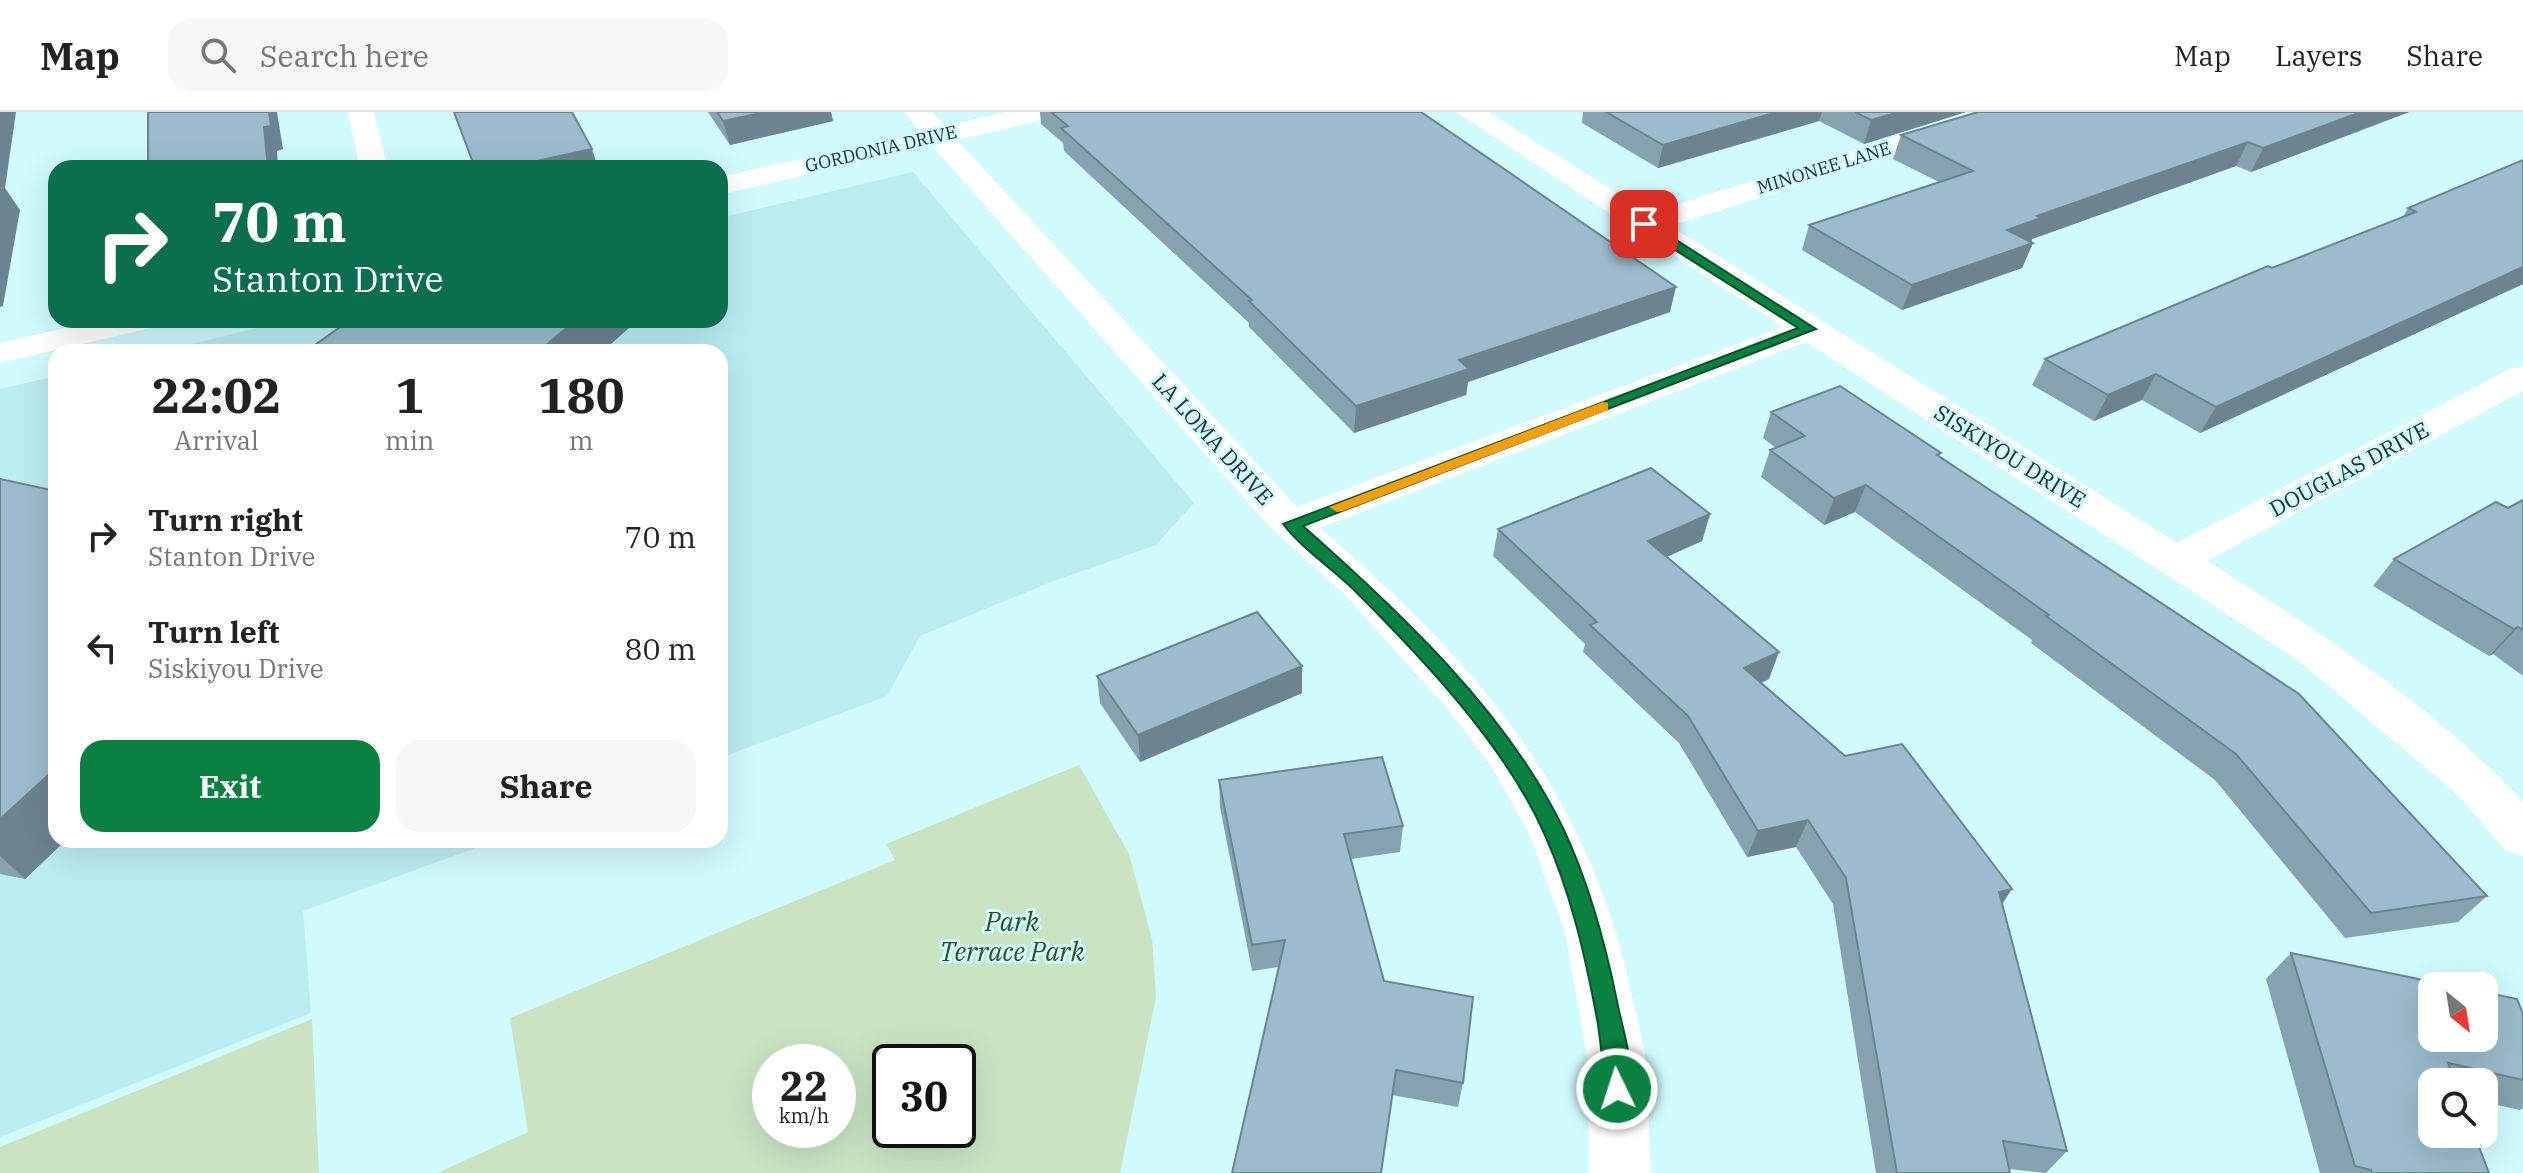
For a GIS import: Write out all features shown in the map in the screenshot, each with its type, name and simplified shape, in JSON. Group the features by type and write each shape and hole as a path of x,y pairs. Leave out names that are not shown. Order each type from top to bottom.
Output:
{"street":[{"path":"361,112 372,160"},
{"name":"GORDONIA DRIVE","path":"728,184 928,124 1042,112"},
{"name":"SISKIYOU DRIVE","path":"1469,112 2311,647 2475,782 2523,836"},
{"name":"MINONEE LANE","path":"1644,224 2004,112"},
{"name":"LA LOMA DRIVE","path":"928,124 1291,524 1360,585 1463,696 1508,753 1553,830 1592,932 1617,1061 1620,1173"},
{"path":"0,353 108,328"},
{"path":"1291,524 1809,329"},
{"name":"DOUGLAS DRIVE","path":"2175,561 2523,377"}],"shaded area":[{"path":"913,172 1194,503 1156,545 1051,582 920,636 887,696 728,755 728,344 191,344 258,328 728,328 728,216"},
{"path":"48,378 48,848 475,848 303,911 311,1013 0,1137 0,389"}],"green space":[{"name":"Park Terrace Park","path":"1079,765 1129,854 1152,939 1156,997 1120,1173 437,1173 528,1132 510,1018 895,860 886,844"},
{"path":"312,1019 319,1173 0,1173 0,1147"}],"building":[{"path":"148,112 269,112 271,126 264,127 267,160 148,160"},
{"path":"454,112 572,112 592,149 542,160 472,160"},
{"path":"717,112 765,112 723,121"},
{"path":"1051,112 1421,112 1676,287 1459,360 1469,369 1356,406 1249,301 1252,300 1061,128 1068,126"},
{"path":"1606,112 1777,112 1663,145"},
{"path":"1855,112 1899,112 1871,120"},
{"path":"1978,112 2361,112 2263,148 2248,142 2037,216 2041,218 2007,230 2033,243 1912,285 1809,225 1973,171 1901,135"},
{"path":"2523,160 2523,267 2216,407 2156,374 2108,395 2045,359 2268,266 2272,268 2416,212 2408,208"},
{"path":"339,328 566,328 548,344 316,344"},
{"path":"1840,386 1941,453 1937,455 2299,694 2487,896 2371,913 2236,754 2046,616 2049,615 1866,485 1834,498 1770,450 1805,436 1771,412"},
{"path":"1651,468 1710,514 1648,541 1779,652 1744,668 1845,756 1902,744 2012,889 1999,892 2067,1151 2003,1141 2010,1173 1897,1173 1846,878 1808,820 1758,831 1688,716 1590,625 1597,622 1498,529"},
{"path":"0,479 48,489 48,775 0,819"},
{"path":"2523,500 2523,630 2518,627 2514,629 2394,559 2496,502 2508,508"},
{"path":"1257,612 1302,666 1138,735 1097,676"},
{"path":"1382,757 1403,826 1344,834 1384,981 1473,997 1463,1083 1396,1070 1381,1173 1232,1173 1285,940 1252,945 1219,780"},
{"path":"2291,953 2418,979 2418,1052 2498,1052 2498,995 2517,999 2523,1014 2523,1080 2498,1074 2498,1068 2470,1068 2448,1063 2450,1068 2418,1068 2418,1148 2479,1148 2489,1173 2372,1173 2355,1166"}],"slow traffic":[{"path":"1337,507 1603,407"}],"route":[{"path":"1617,1089 1617,1061 1592,932 1553,830 1508,753 1463,696 1360,585 1291,524 1809,329 1644,224"}]}
